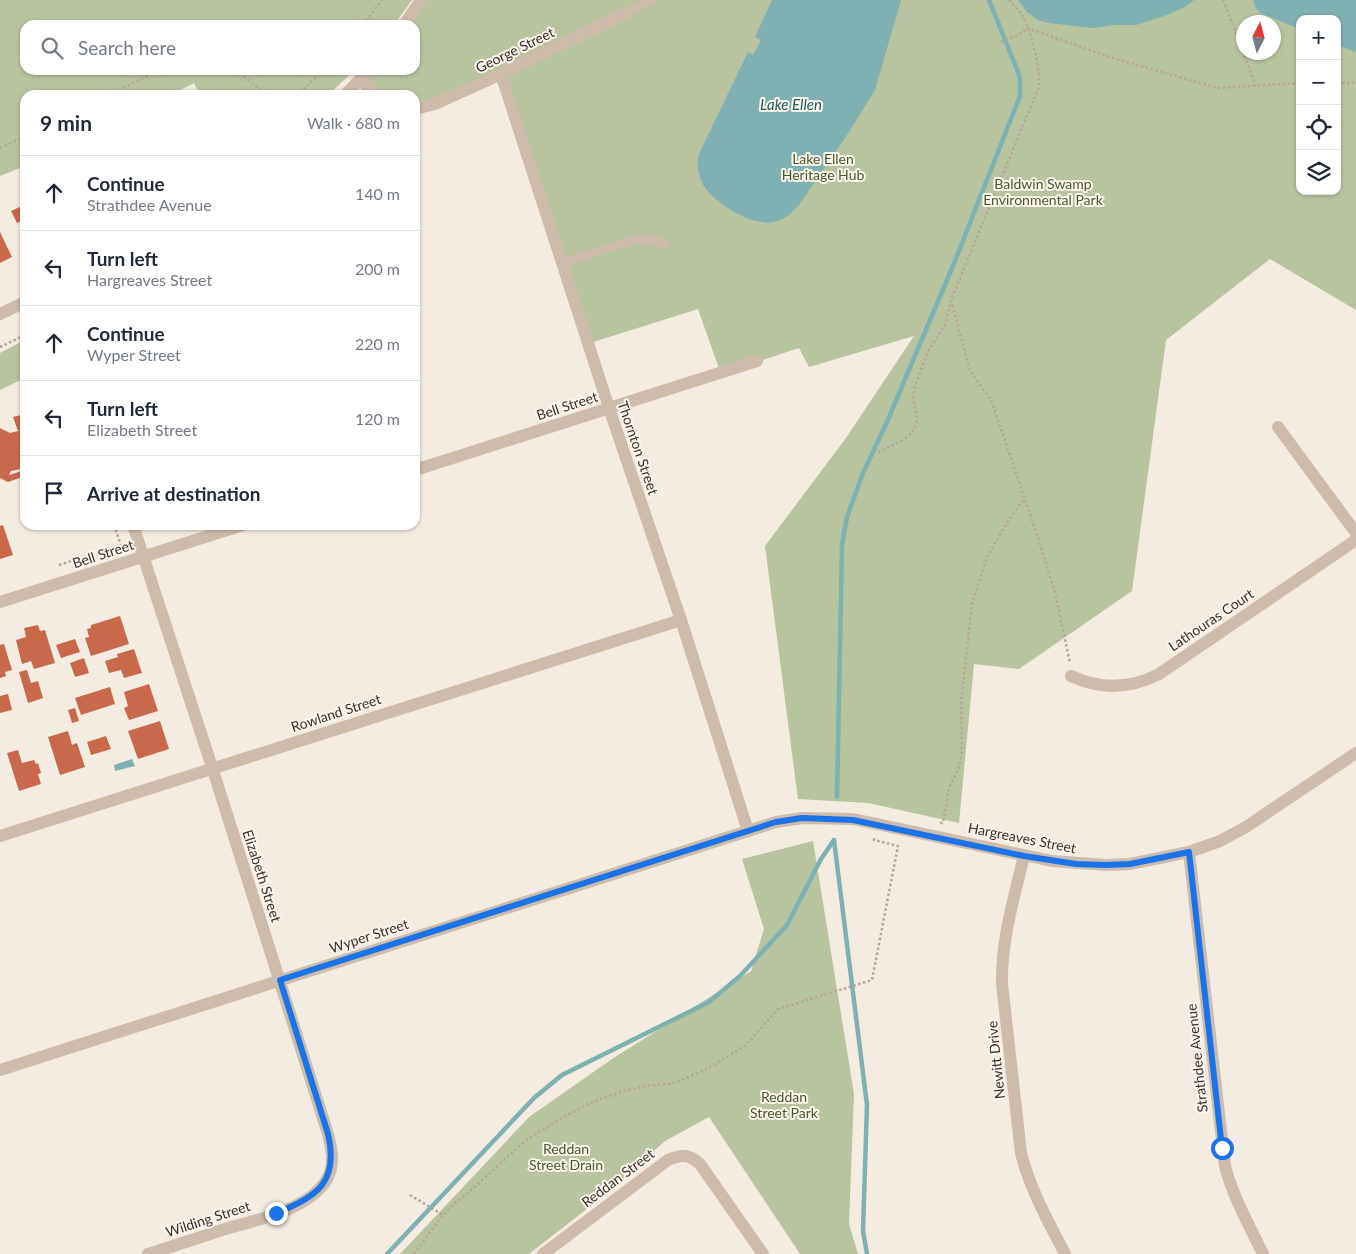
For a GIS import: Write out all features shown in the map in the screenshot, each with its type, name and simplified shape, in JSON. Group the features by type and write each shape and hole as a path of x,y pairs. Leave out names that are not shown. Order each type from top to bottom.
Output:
{"street":[{"path":"407,20 421,0"},
{"name":"George Street","path":"420,108 435,104 501,74 626,13"},
{"name":"Thornton Street","path":"501,74 748,832"},
{"path":"350,90 364,75"},
{"path":"360,80 371,90"},
{"path":"0,314 20,304"},
{"name":"Bell Street","path":"420,468 757,360"},
{"path":"1278,427 1356,532"},
{"name":"Elizabeth Street","path":"135,530 328,1134 332,1159 328,1175 317,1191 292,1207 276,1213"},
{"name":"Bell Street","path":"0,602 227,530"},
{"name":"Lathouras Court","path":"1072,676 1100,686 1116,687 1146,680 1159,674 1356,540"},
{"name":"Rowland Street","path":"0,836 212,767 680,620"},
{"name":"Hargreaves Street","path":"748,832 776,822 802,818 839,818 868,822 1024,856 1076,864 1130,864 1189,852 1220,841 1246,827 1356,753"},
{"name":"Wyper Street","path":"0,1070 748,832"},
{"name":"Strathdee Avenue","path":"1189,852 1225,1166 1229,1183 1263,1254"},
{"name":"Newitt Drive","path":"1024,856 1004,943 1002,984 1021,1153 1029,1181 1064,1254"},
{"name":"Reddan Street","path":"542,1254 668,1160 676,1156 685,1155 694,1158 700,1164 763,1254"},
{"name":"Wilding Street","path":"148,1254 276,1213"}],"lane":[{"path":"626,13 651,0"},
{"path":"562,263 634,240 650,239 665,244"}],"path":[{"path":"367,20 382,0"},
{"path":"878,452 900,442 912,433 916,425 917,416 913,399 914,389 928,351 945,325 952,300 1039,88 1039,70 1027,28 1022,15 1009,0"},
{"path":"1223,0 1256,86"},
{"path":"1001,42 1022,34 1027,28"},
{"path":"1027,28 1113,58 1217,88 1296,83"},
{"path":"120,90 149,75"},
{"path":"242,75 258,88 265,90"},
{"path":"303,90 318,75"},
{"path":"1341,82 1356,83"},
{"path":"0,148 20,138"},
{"path":"952,300 970,371 990,400 1025,498 1055,592 1072,676"},
{"path":"0,347 20,337"},
{"path":"934,822 943,824 949,788 960,765 962,751 961,702 972,603 987,557 1006,524 1025,498"},
{"path":"116,530 122,549"},
{"path":"59,565 121,545"},
{"path":"414,1254 441,1214 526,1140 564,1117 590,1103 624,1091 646,1086 675,1083 709,1068 746,1045 778,1010 872,980 898,846 874,840 875,835"},
{"path":"411,1196 441,1214"}],"green space":[{"path":"0,0 412,0 398,20 20,20 20,75 350,75 333,90 198,90 194,83 180,90 20,90 20,168 0,176"},
{"name":"Baldwin Swamp Environmental Park","path":"423,0 1356,0 1356,310 1270,259 1166,340 1132,591 1019,669 974,664 959,823 868,803 798,799 765,546 846,438 914,336 809,367 799,348 721,374 698,309 587,344 501,76 420,108 420,90 369,90 360,82 366,75 420,75 420,20 409,20"},
{"path":"20,343 20,380 0,390 0,353"},
{"path":"813,841 854,1094 849,1224 858,1254 800,1254 709,1117 665,1141 610,1191 529,1254 400,1254 529,1117 612,1059 751,971 764,929 742,859"}],"water":[{"name":"Lake Ellen","path":"772,0 901,0 875,90 799,205 782,219 765,223 744,217 714,198 702,183 699,173 698,156 748,52 753,55 761,40 755,37"},
{"path":"1018,0 1194,0 1185,7 1167,15 1136,25 1114,25 1093,28 1038,20 1027,12"},
{"path":"1253,0 1356,0 1356,52 1341,46 1341,15 1296,15 1296,27 1281,21 1281,15 1266,15 1256,9"},
{"path":"132,759 135,766 115,771 114,765"}],"building":[{"path":"20,207 20,222 17,223 11,211"},
{"path":"0,232 12,257 0,263"},
{"path":"20,415 20,469 11,471 9,475 20,472 20,478 8,482 0,478 0,428 10,433 18,431 13,417"},
{"path":"3,525 13,555 0,559 0,526"},
{"path":"120,616 129,644 91,656 85,638 89,637 87,629 91,628 91,625"},
{"path":"38,625 40,631 45,630 55,663 34,669 31,661 22,664 16,640 26,637 24,628"},
{"path":"75,639 80,652 61,658 56,645"},
{"path":"4,644 12,670 5,672 6,676 0,678 0,645"},
{"path":"134,649 142,673 124,678 121,670 109,673 105,661 118,657 117,654"},
{"path":"84,658 89,673 75,677 70,663"},
{"path":"27,670 31,683 38,681 43,698 28,703 19,672"},
{"path":"149,684 158,711 129,720 124,708 128,706 124,692"},
{"path":"110,687 115,704 81,715 75,698"},
{"path":"8,694 12,710 0,713 0,696"},
{"path":"75,708 79,721 72,723 68,710"},
{"path":"160,721 169,749 138,759 128,731"},
{"path":"68,731 72,745 77,743 85,767 60,775 48,737"},
{"path":"106,736 111,749 91,755 87,742"},
{"path":"18,750 22,763 34,760 36,764 38,763 41,773 38,774 41,784 19,791 7,753"}],"waterway":[{"path":"837,797 842,545 847,517 863,473 887,422 955,261 1020,96 1020,78 989,0"},
{"path":"834,840 867,1105 863,1231 867,1254"},
{"path":"387,1254 534,1098 562,1075 709,1002 740,976 787,925 821,859 834,840"}],"route":[{"path":"276,1213 292,1207 317,1191 331,1170 332,1159 328,1134 280,980 776,822 802,818 853,820 1024,856 1076,864 1130,864 1189,852 1222,1148"}],"park label":[{"name":"Lake Ellen Heritage Hub","path":"823,168"},
{"name":"Reddan Street Park","path":"784,1106"},
{"name":"Reddan Street Drain","path":"566,1158"}]}
